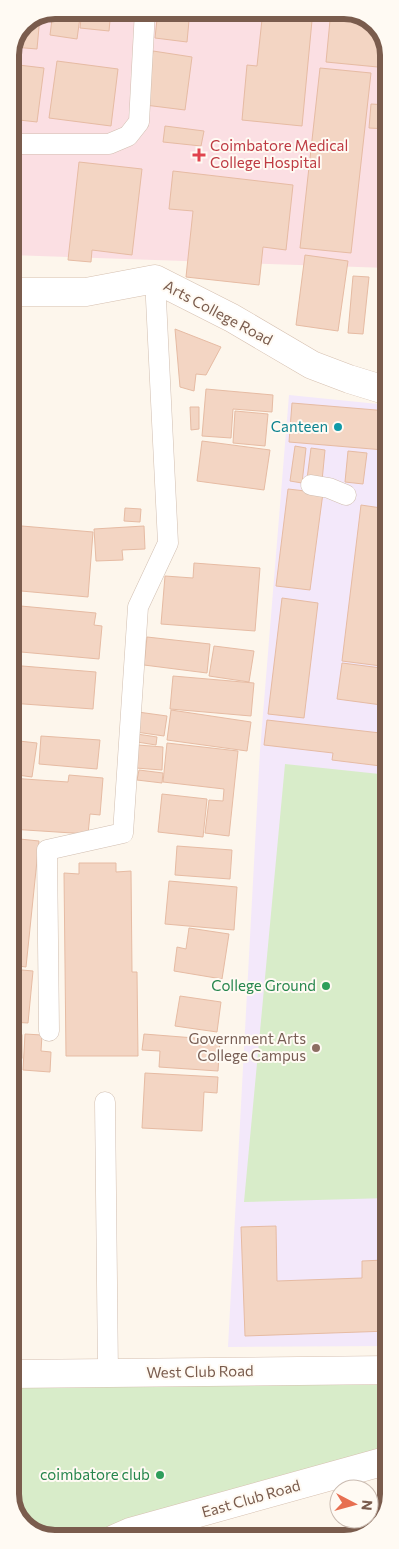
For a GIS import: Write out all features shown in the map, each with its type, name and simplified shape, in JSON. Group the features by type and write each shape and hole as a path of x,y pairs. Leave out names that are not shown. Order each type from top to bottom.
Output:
{"street":[{"path":"19,144 110,144 128,136 139,122 145,19"},
{"path":"49,1031 47,850 123,833 138,607 168,543 155,280"},
{"name":"Arts College Road","path":"19,292 86,292 155,280 232,318 312,365 349,379 380,388"},
{"path":"311,485 329,488 346,495"},
{"path":"105,1102 108,1373"},
{"name":"West Club Road","path":"19,1374 380,1370"},
{"name":"East Club Road","path":"137,1530 380,1463"}],"shaded area":[{"name":"Coimbatore Medical College Hospital","path":"48,19 351,19 364,25 371,31 380,48 380,268 19,255 19,48 29,29"},
{"name":"Government Arts College Campus","path":"289,395 380,404 380,1346 228,1347 260,751"}],"green space":[{"name":"College Ground","path":"285,764 380,774 380,1198 244,1202"},
{"name":"coimbatore club","path":"19,1383 380,1385 380,1451 151,1530 46,1529 37,1525 26,1516 19,1501"}],"building":[{"path":"52,19 80,19 77,39 50,35"},
{"path":"81,19 110,19 109,31 80,28"},
{"path":"157,19 189,19 187,42 155,38"},
{"path":"262,19 312,19 302,126 242,120 247,65 257,66"},
{"path":"330,19 351,19 364,25 371,31 380,48 380,67 326,62"},
{"path":"39,23 37,49 19,48 29,29"},
{"path":"153,51 192,57 185,110 145,105"},
{"path":"57,61 118,69 111,126 49,118"},
{"path":"19,65 44,68 37,122 19,120"},
{"path":"320,68 371,73 351,253 300,248"},
{"path":"371,104 380,105 380,129 369,128"},
{"path":"165,126 204,131 201,146 163,142"},
{"path":"79,162 142,169 132,255 92,250 91,262 68,260"},
{"path":"173,171 293,185 286,250 263,247 259,285 186,277 193,211 169,209"},
{"path":"305,255 348,261 338,331 296,325"},
{"path":"353,276 369,277 363,334 348,333"},
{"path":"175,329 221,347 206,375 196,374 194,391 180,387"},
{"path":"206,389 273,395 272,412 233,409 231,438 202,436"},
{"name":"Canteen","path":"292,403 380,410 380,450 289,442"},
{"path":"190,407 199,407 199,429 191,430"},
{"path":"235,411 268,414 265,446 233,443"},
{"path":"202,441 270,450 264,490 197,481"},
{"path":"295,446 306,448 302,483 290,481"},
{"path":"311,448 325,450 322,481 307,479"},
{"path":"348,451 367,453 363,484 345,482"},
{"path":"288,489 323,493 310,590 276,586"},
{"path":"361,505 380,508 380,666 342,661"},
{"path":"125,508 141,509 140,522 124,521"},
{"path":"19,526 93,532 88,597 19,591"},
{"path":"144,526 145,549 122,550 123,560 96,561 94,529"},
{"path":"194,563 260,568 255,631 161,624 165,576 193,578"},
{"path":"282,598 318,603 304,718 268,714"},
{"path":"19,606 96,613 94,625 102,626 99,659 19,652"},
{"path":"147,637 210,644 207,673 144,665"},
{"path":"214,646 254,651 249,682 209,676"},
{"path":"342,663 380,668 380,705 337,699"},
{"path":"19,666 96,672 93,709 19,704"},
{"path":"173,676 254,683 251,716 170,709"},
{"path":"171,710 251,722 247,751 167,740"},
{"path":"138,712 167,716 164,736 136,732"},
{"path":"267,720 380,733 380,766 332,760 333,753 264,745"},
{"path":"137,734 157,737 156,745 137,742"},
{"path":"41,736 100,740 97,769 39,764"},
{"path":"19,741 37,743 32,777 19,775"},
{"path":"167,743 238,751 229,836 205,833 209,800 223,801 224,789 163,782"},
{"path":"138,745 163,747 162,770 136,768"},
{"path":"139,770 163,773 162,783 137,780"},
{"path":"69,775 103,778 100,815 90,814 88,834 19,830 19,779 68,782"},
{"path":"162,794 207,799 203,837 158,832"},
{"path":"19,839 39,841 26,967 19,966"},
{"path":"177,846 232,850 230,879 175,875"},
{"path":"79,863 116,863 116,872 131,871 132,972 137,972 138,1056 66,1056 64,873 79,874"},
{"path":"169,881 237,887 234,930 165,924"},
{"path":"189,928 229,934 222,979 174,971 177,947 186,949"},
{"path":"19,970 33,971 28,1023 19,1022"},
{"path":"180,996 221,1002 217,1032 175,1026"},
{"path":"25,1034 42,1035 41,1051 51,1052 50,1072 23,1070"},
{"path":"144,1034 220,1040 218,1071 159,1067 160,1051 142,1050"},
{"path":"19,1035 22,1035 22,1058 19,1058"},
{"path":"145,1073 218,1077 217,1093 204,1092 202,1131 142,1128"},
{"path":"276,1226 277,1281 362,1278 362,1261 380,1260 380,1331 245,1336 241,1227"}],"place":[{"name":"Coimbatore Medical College Hospital","path":"199,155"},
{"name":"Canteen","path":"338,427"},
{"name":"College Ground","path":"326,986"},
{"name":"Government Arts College Campus","path":"316,1048"},
{"name":"coimbatore club","path":"160,1475"}]}
